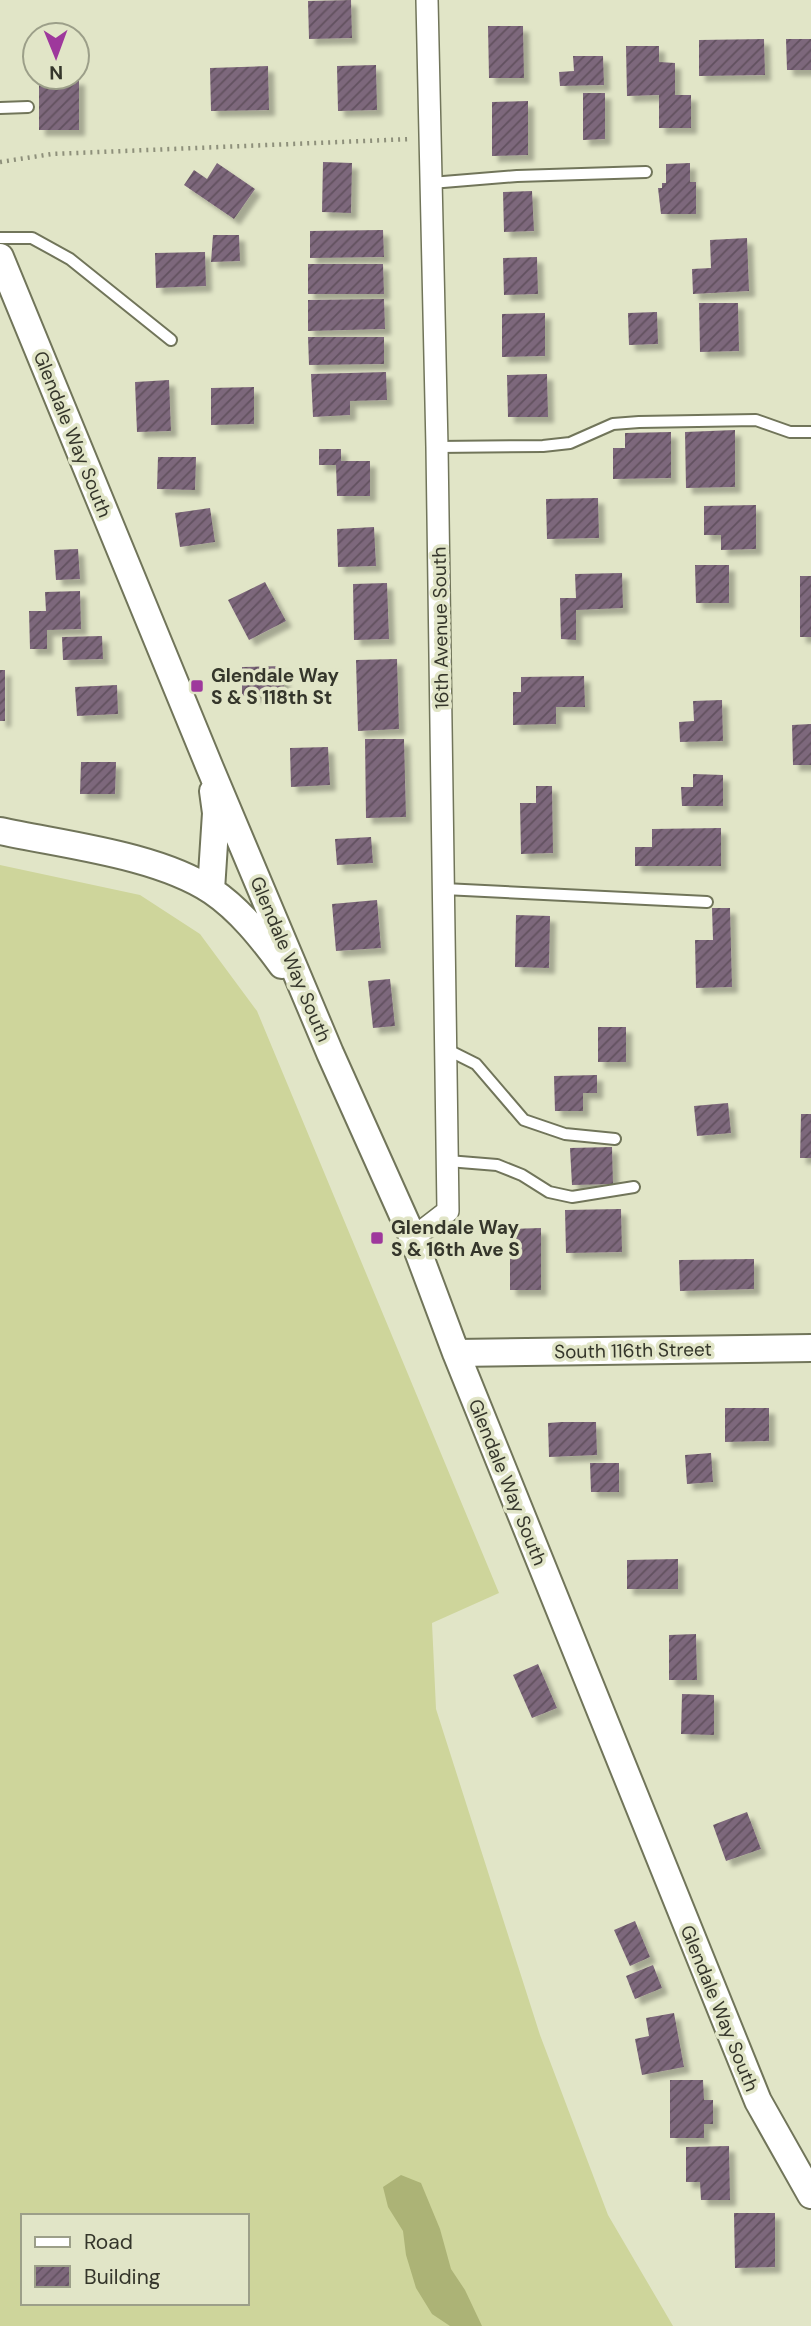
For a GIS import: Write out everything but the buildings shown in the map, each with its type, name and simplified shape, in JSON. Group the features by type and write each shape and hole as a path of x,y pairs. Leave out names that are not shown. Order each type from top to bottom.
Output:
{"street":[{"name":"16th Avenue South","path":"413,1238 448,1211 437,447 427,0"},
{"name":"Glendale Way South","path":"0,257 209,768 330,1053 413,1238 456,1353 758,2101 811,2195"},
{"name":"Glendale Way South","path":"209,768 216,813 211,890"},
{"path":"0,831 155,864 211,890 264,940 292,979 330,1053"},
{"name":"South 116th Street","path":"456,1353 811,1348"}],"lane":[{"path":"0,108 28,107"},
{"path":"431,183 517,176 646,172"},
{"path":"0,238 32,238 70,258 171,340"},
{"path":"437,447 543,446 570,443 613,424 639,422 756,420 790,432 811,432"},
{"path":"444,889 707,902"},
{"path":"446,1049 476,1064 524,1120 565,1134 615,1139"},
{"path":"448,1161 497,1165 522,1175 549,1192 572,1197 635,1186"}],"path":[{"path":"0,162 52,154 430,138"}],"shaded area":[{"path":"0,865 140,895 200,934 257,1011 499,1593 432,1623 436,1709 540,2035 608,2215 673,2326 0,2326"},
{"path":"401,2175 421,2183 440,2229 451,2269 465,2290 482,2326 450,2326 432,2314 416,2288 406,2255 403,2231 388,2207 383,2187"}],"place":[{"name":"Glendale Way S & S 118th St","path":"197,686"},
{"name":"Glendale Way S & 16th Ave S","path":"377,1238"}]}
